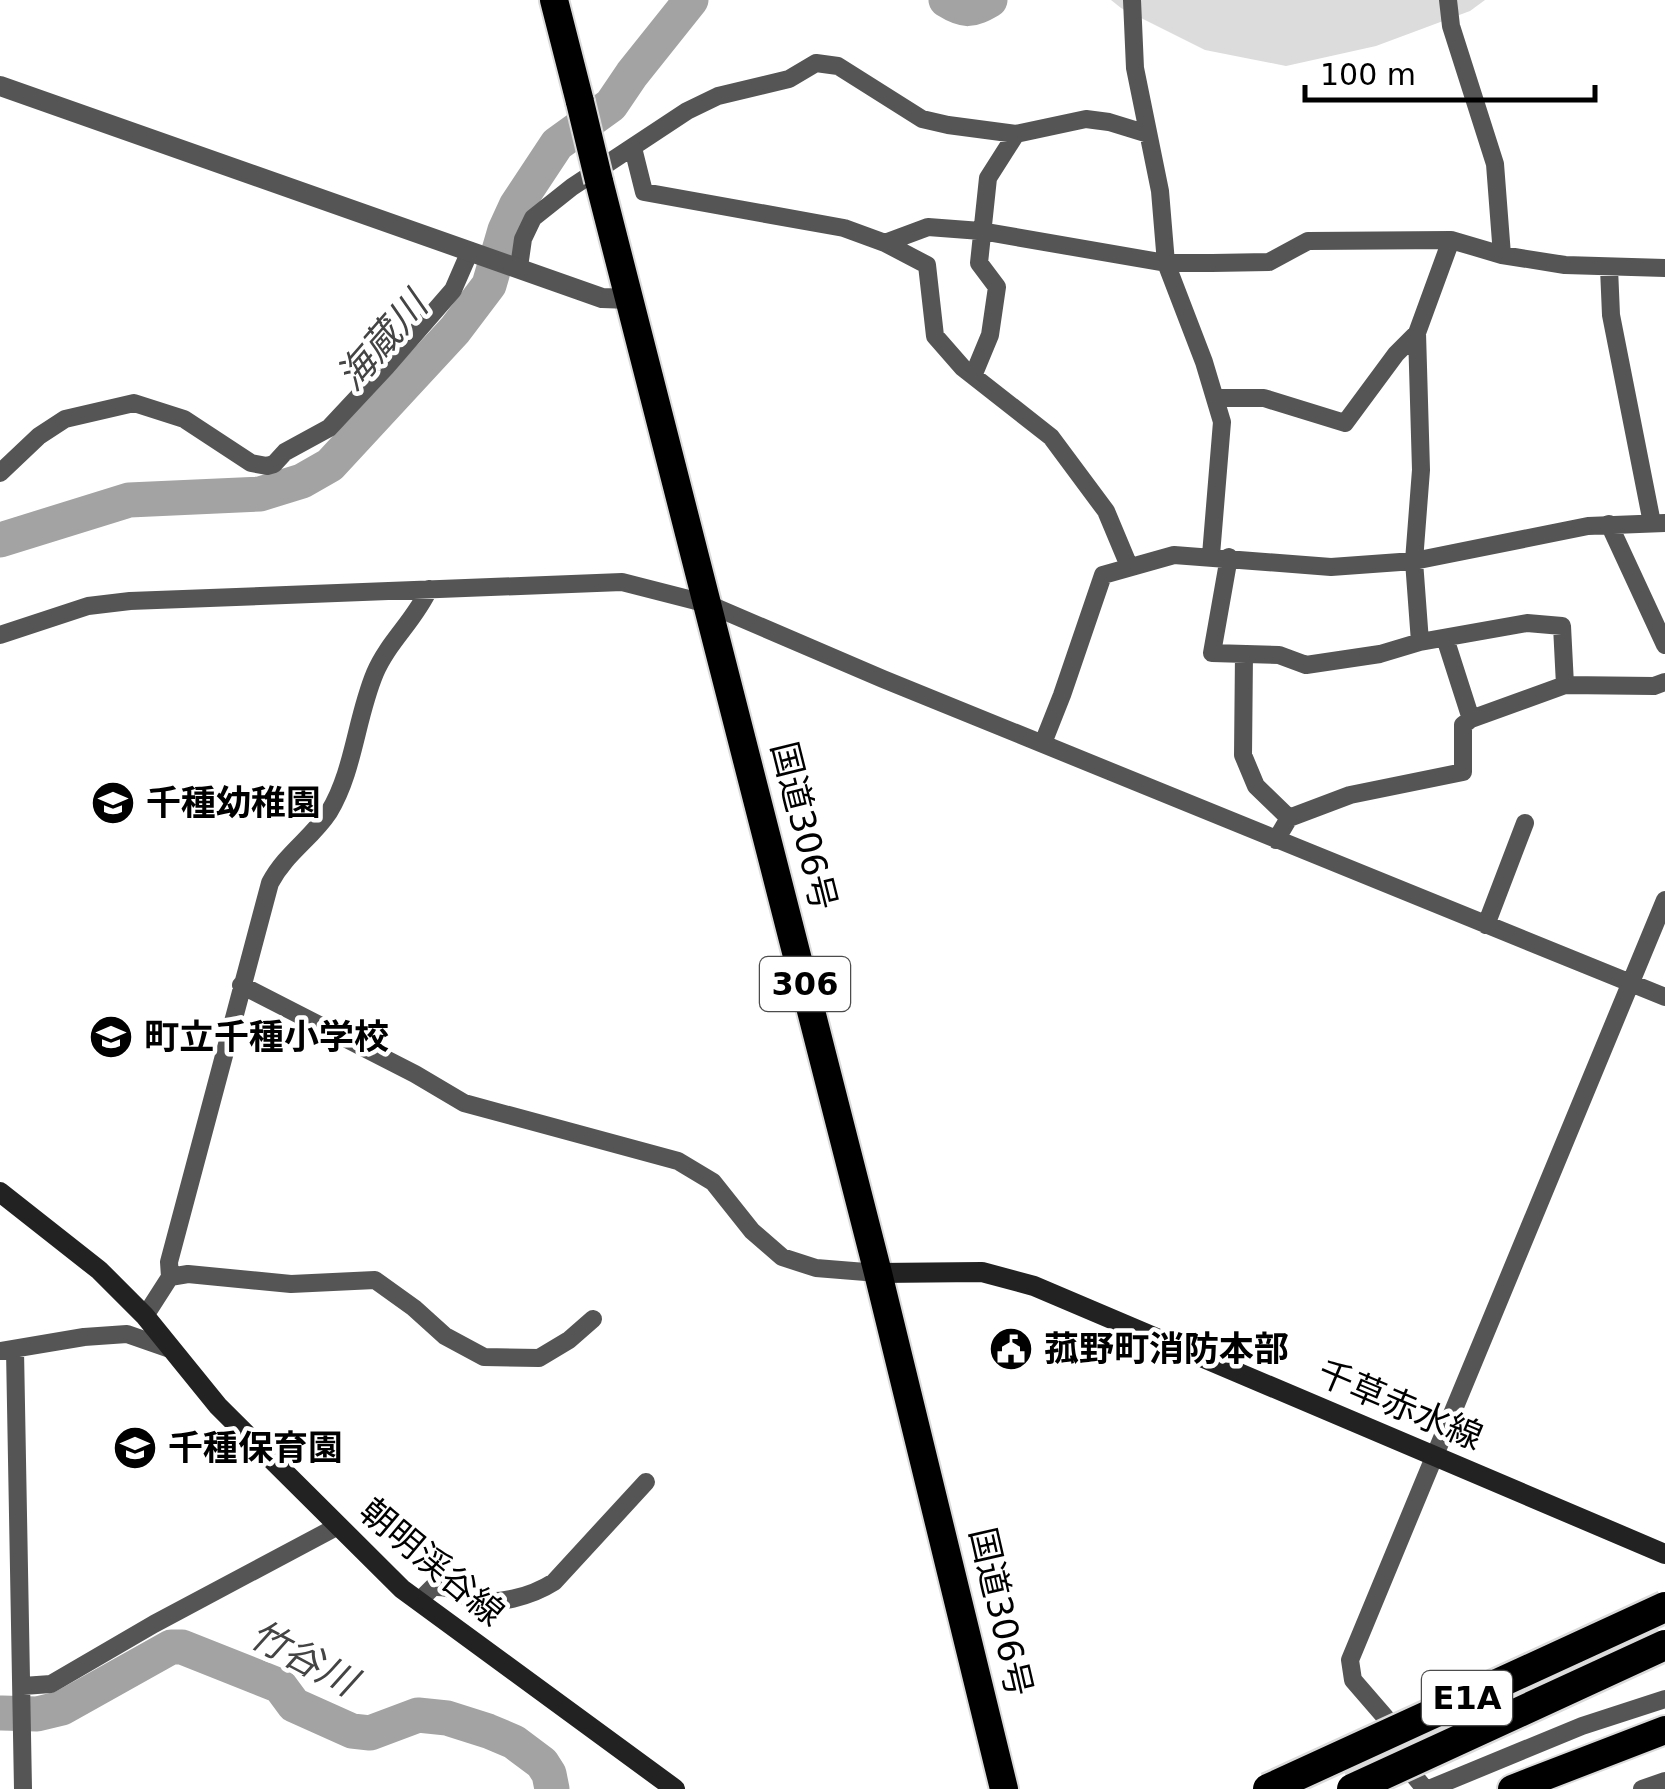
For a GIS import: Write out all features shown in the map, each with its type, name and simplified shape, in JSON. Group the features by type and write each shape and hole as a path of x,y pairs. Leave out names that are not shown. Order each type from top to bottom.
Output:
{"highway":[{"name":"国道306号","path":"554,0 878,1273 1004,1789"},
{"name":"E1A","path":"1268,1789 1665,1607"},
{"name":"E1A","path":"1352,1789 1665,1645"},
{"path":"1512,1789 1665,1730"}],"main road":[{"name":"朝明渓谷線","path":"0,1192 100,1270 145,1316 218,1406 418,1601 674,1789"},
{"name":"千草赤水線","path":"878,1273 982,1272 1034,1286 1665,1553"}],"street":[{"path":"1132,0 1135,68 1160,191 1166,263 1222,422 1220,556 1212,653 1279,655 1306,665 1380,654 1420,642 1527,623 1562,626 1565,684"},
{"path":"1448,0 1450,26 1495,164 1502,255"},
{"path":"516,266 533,218 688,111 718,96 790,79 805,68 826,62 922,119 980,132 1016,134 1086,120 1109,122 1148,134"},
{"path":"0,86 602,298 630,300"},
{"path":"973,376 990,335 997,286 979,264 988,178 1016,134"},
{"path":"634,148 644,192 844,228 927,265 935,336 973,376 1050,437 1106,511 1130,566"},
{"path":"885,244 928,227 981,231 1166,263 1269,262 1308,240 1450,240 1502,255 1565,265 1665,268"},
{"path":"1420,642 1414,561 1421,470 1417,333 1450,240"},
{"path":"0,473 39,436 65,419 134,404 184,419 251,463 274,464 284,452 329,428 386,368 453,290 474,252"},
{"path":"1042,743 1103,576 1130,566 1174,555 1331,567 1414,561 1562,530 1659,523 1611,315 1609,268"},
{"path":"1215,398 1264,398 1345,424 1396,354 1417,333"},
{"path":"1609,524 1665,645"},
{"path":"0,635 88,606 188,597 622,582 708,604 1665,998"},
{"path":"145,1316 170,1277 169,1262 270,883 284,860 330,810 345,774 375,673 429,589"},
{"path":"1446,638 1471,719"},
{"path":"1244,654 1242,755 1256,786 1289,818"},
{"path":"1276,840 1289,818 1350,795 1463,772 1463,725 1471,719 1565,684 1654,686 1665,682"},
{"path":"1486,925 1525,823"},
{"path":"1665,900 1350,1660 1353,1680 1384,1717 1402,1761 1427,1789 1582,1726 1665,1699"},
{"path":"240,985 464,1103 678,1161 713,1182 752,1231 782,1257 816,1268 878,1273"},
{"path":"170,1277 188,1274 291,1284 376,1280 445,1336 484,1357 539,1358 593,1319"},
{"path":"24,1789 8,1360 84,1337 127,1334 171,1349"},
{"path":"418,1601 432,1587 449,1586 472,1599 497,1601 542,1590 554,1582 646,1482"},
{"path":"22,1686 51,1684 338,1526"},
{"path":"1642,1789 1665,1781"}],"shaded area":[{"path":"1111,0 1485,0 1470,11 1376,46 1286,66 1205,50"}],"waterway":[{"name":"海蔵川","path":"0,540 129,500 260,494 302,481 330,465 455,330 489,285 516,206 557,144 611,105 691,0"},
{"name":"海蔵川","path":"946,0 968,9 990,0"},
{"name":"竹谷川","path":"2,1713 37,1714 62,1708 171,1647 182,1647 280,1686 294,1705 352,1731 370,1733 418,1715 447,1718 488,1731 514,1742 542,1763 552,1789"}],"place":[{"name":"千種幼稚園","path":"113,803"},
{"name":"町立千種小学校","path":"111,1037"},
{"name":"菰野町消防本部","path":"1011,1349"},
{"name":"千種保育園","path":"135,1448"}]}
